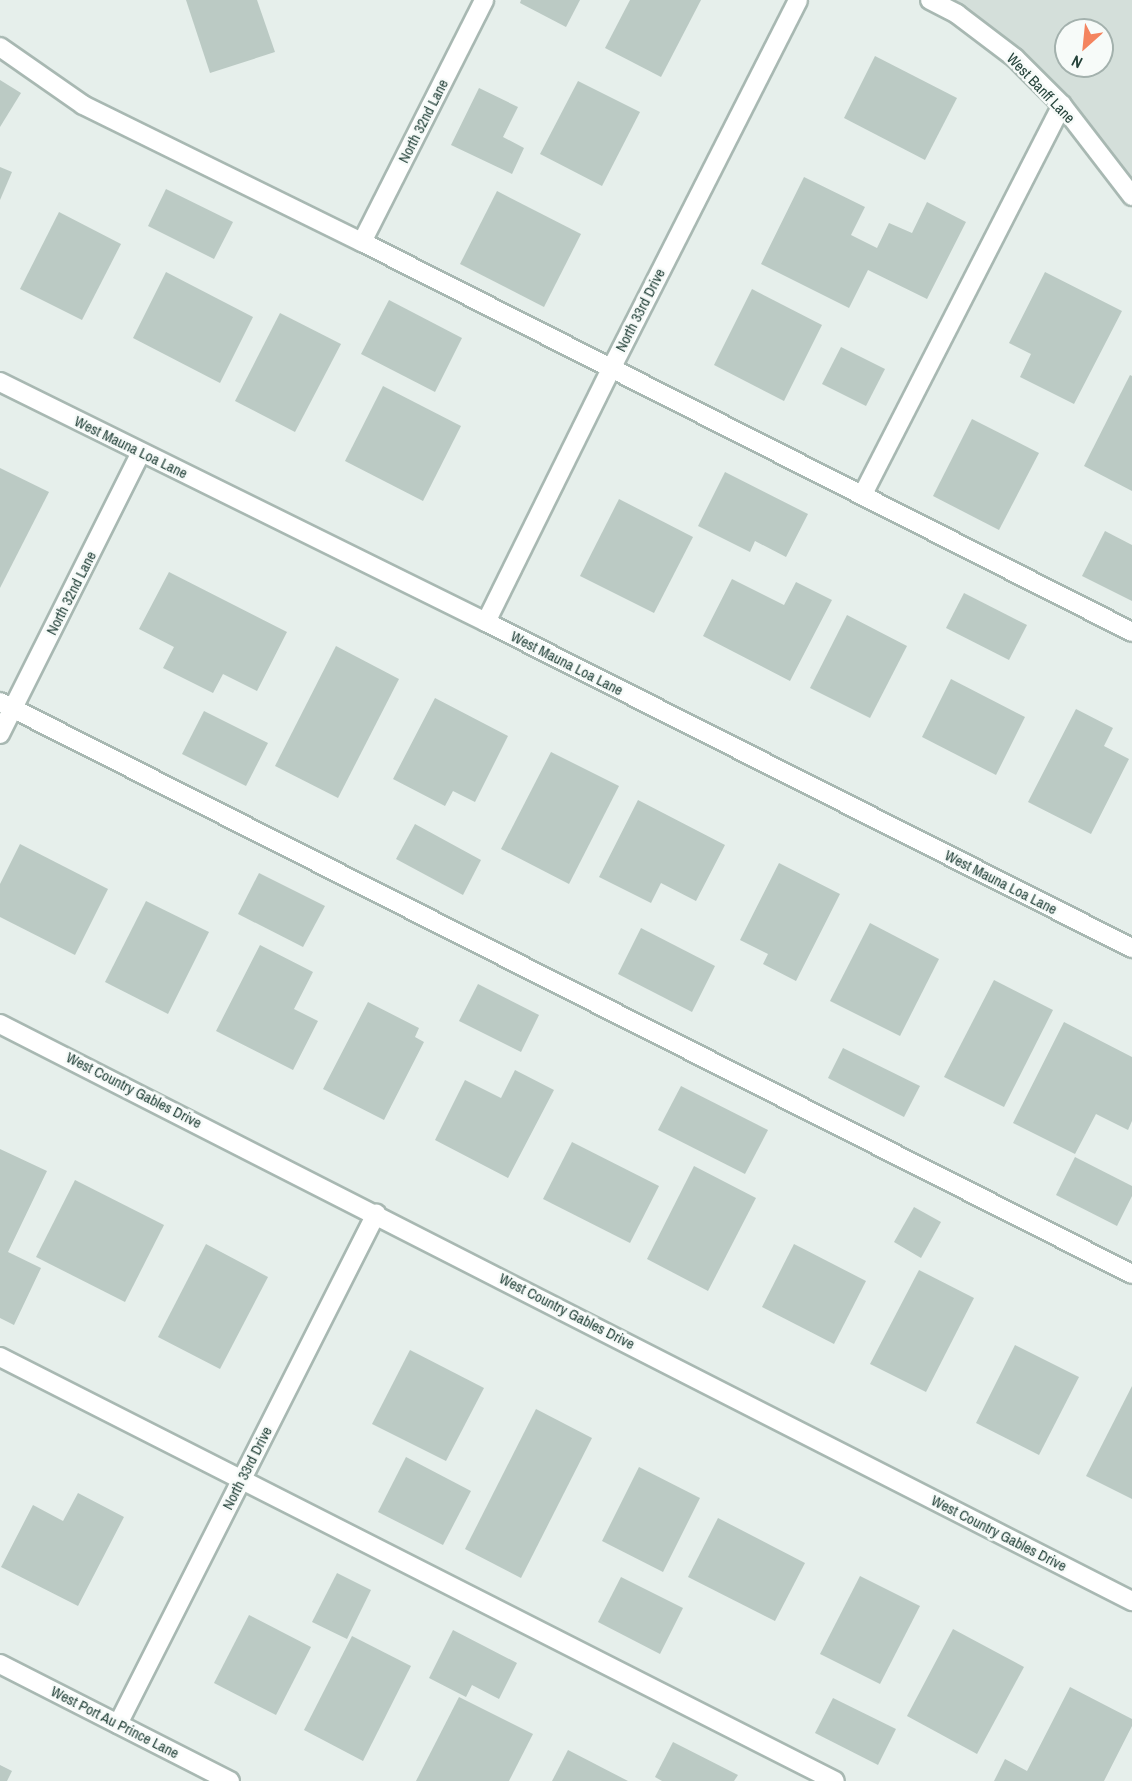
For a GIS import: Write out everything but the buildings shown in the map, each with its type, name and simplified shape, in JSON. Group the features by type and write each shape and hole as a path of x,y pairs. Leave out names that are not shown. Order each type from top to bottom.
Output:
{"street":[{"name":"North 32nd Lane","path":"362,242 484,0"},
{"name":"North 33rd Drive","path":"486,622 798,0"},
{"name":"West Banff Lane","path":"930,0 957,14 1015,58 1062,105 1132,196"},
{"path":"0,47 83,105 612,367 1132,632"},
{"path":"863,494 1062,105"},
{"name":"West Mauna Loa Lane","path":"0,382 486,622 1132,948"},
{"name":"North 32nd Lane","path":"0,734 7,704 141,452"},
{"path":"7,704 1132,1274"},
{"name":"West Country Gables Drive","path":"0,1024 1132,1601"},
{"name":"North 33rd Drive","path":"118,1724 376,1214"},
{"path":"0,1357 835,1781"},
{"name":"West Port Au Prince Lane","path":"0,1664 230,1781"}],"shaded area":[{"path":"930,0 1132,0 1132,196 1062,105"}]}
